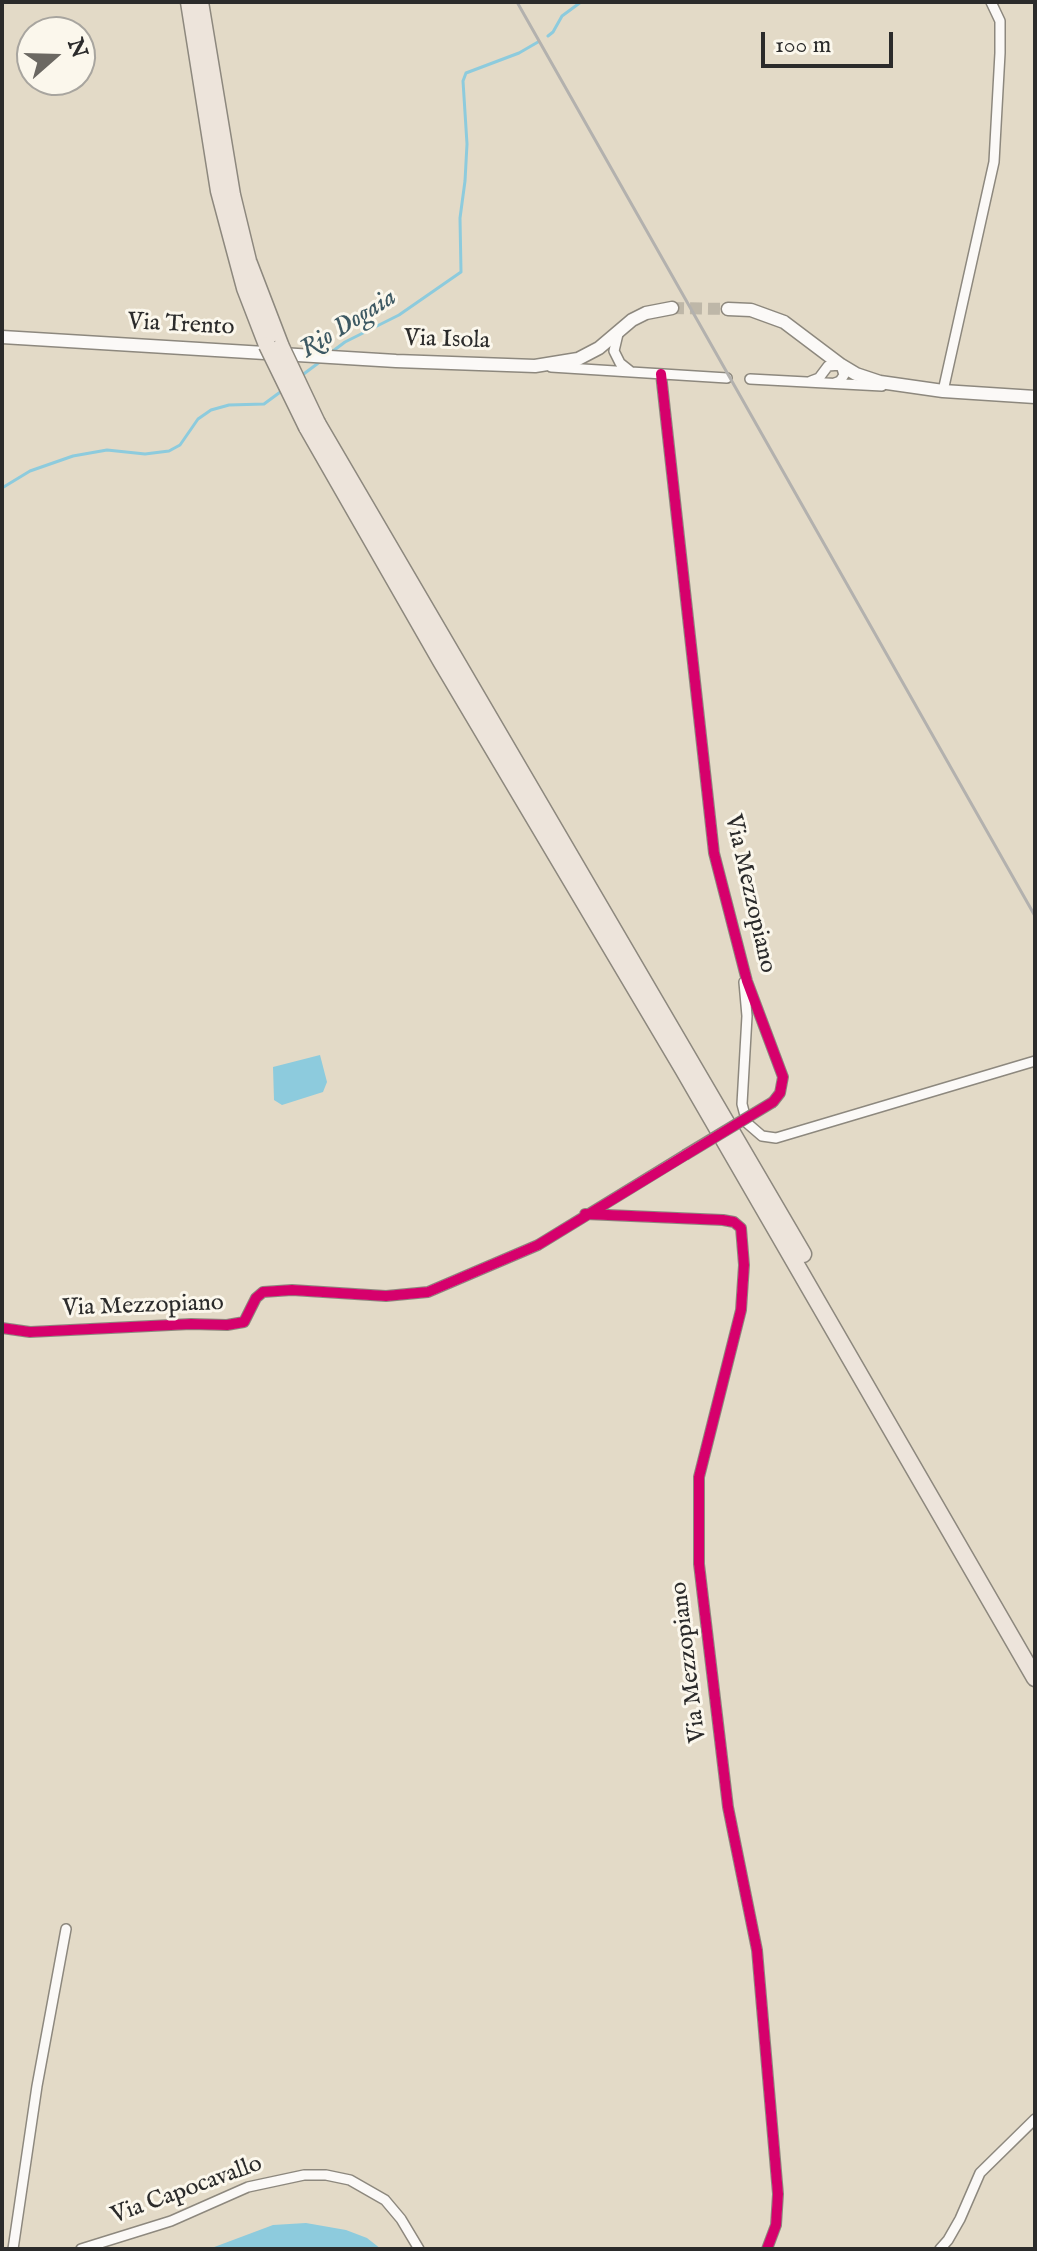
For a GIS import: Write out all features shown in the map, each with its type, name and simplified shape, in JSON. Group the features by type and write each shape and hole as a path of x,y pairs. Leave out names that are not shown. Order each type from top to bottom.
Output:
{"highway":[{"path":"189,2 219,191 245,288 312,425 441,661 683,1069 1035,1678"},
{"path":"200,2 232,195 274,346"},
{"path":"312,425 718,1108 1035,1657"}],"street":[{"path":"943,391 994,162 1000,21 991,2"},
{"name":"Via Isola","path":"535,366 578,359 599,348 620,329 646,313 672,308"},
{"path":"728,309 768,314 784,322 856,374 901,387"},
{"path":"614,365 613,345 620,329"},
{"name":"Via Trento","path":"2,337 358,358"},
{"path":"814,344 821,355 827,377"},
{"path":"614,365 608,349 599,348 598,361 633,372 727,378"},
{"name":"Via Isola","path":"358,358 535,366 614,365"},
{"path":"827,377 831,365 841,365"},
{"path":"750,379 807,382 827,377 843,379 841,365"},
{"name":"Via Mezzopiano","path":"2,1328 30,1332 227,1325 244,1322 256,1298 263,1292 292,1290 386,1296 428,1292 514,1257 773,1102 780,1093 783,1077 747,981 714,853 661,374"},
{"path":"827,377 901,387 1035,397"},
{"path":"742,959 747,1016 742,1104 747,1123 762,1136 776,1138 1035,1061"},
{"name":"Via Mezzopiano","path":"585,1214 723,1220 734,1222 741,1228 744,1265 741,1310 699,1477 699,1564 728,1807 757,1950 778,2194 776,2225 767,2249"},
{"path":"13,2249 37,2086 66,1929"},
{"path":"940,2249 960,2219 980,2173 1035,2119"},
{"name":"Via Capocavallo","path":"81,2249 171,2221 248,2187 304,2175 326,2175 350,2180 385,2200 419,2249"}],"water":[{"path":"320,1055 327,1082 323,1092 282,1105 274,1100 273,1067"},
{"path":"306,2223 346,2230 367,2238 381,2249 209,2249 273,2225"}],"waterway":[{"name":"Rio Dogaia","path":"548,36 562,16 581,2"},
{"name":"Rio Dogaia","path":"333,351 399,315 461,272 460,218 467,144 463,81 466,73 519,53 538,42"},
{"name":"Rio Dogaia","path":"301,376 321,361"},
{"name":"Rio Dogaia","path":"2,488 30,471 73,456 107,450 145,454 169,451 180,445 198,419 211,410 229,405 264,404 283,390"}],"tunnel":[{"path":"672,308 728,309"}],"railway":[{"path":"517,2 1035,916"}],"cycle path":[{"path":"2,1328 30,1332 227,1325 244,1322 256,1298 263,1292 292,1290 386,1296 428,1292 538,1245 773,1102 780,1093 783,1077 747,981 714,853 661,374"},
{"path":"585,1214 723,1220 734,1222 741,1228 744,1265 741,1310 699,1477 699,1564 728,1807 757,1950 778,2194 776,2225 767,2249"}]}
